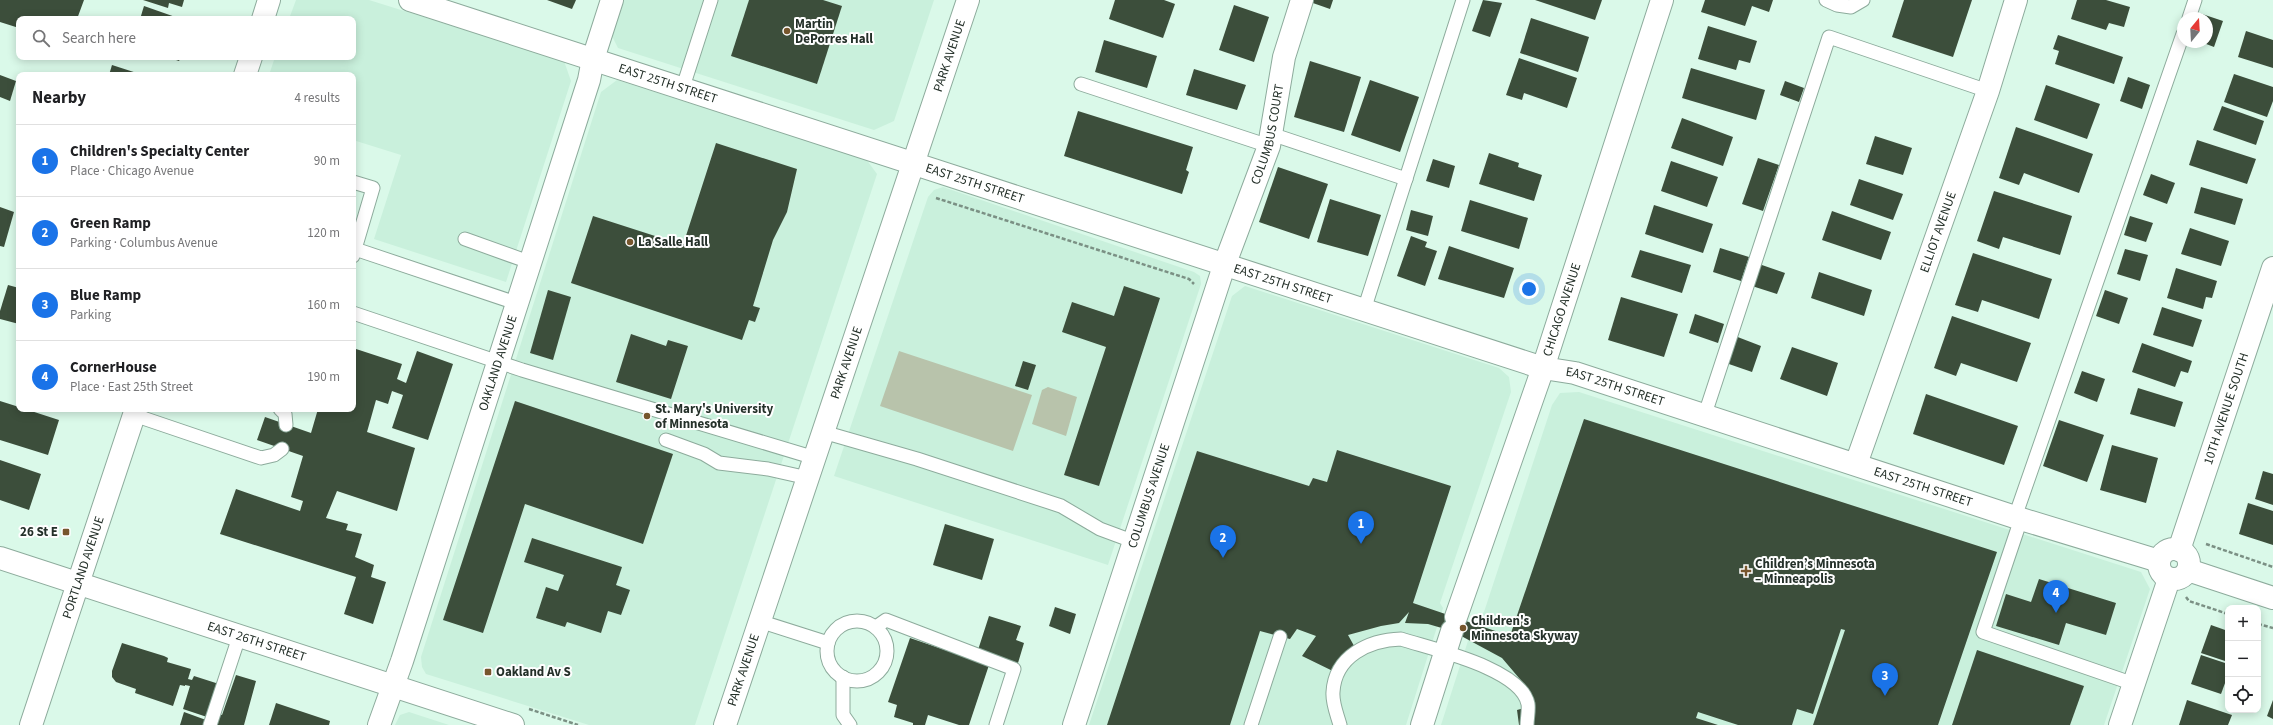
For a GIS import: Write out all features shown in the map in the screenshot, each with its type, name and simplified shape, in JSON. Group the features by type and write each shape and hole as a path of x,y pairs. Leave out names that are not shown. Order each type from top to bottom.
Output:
{"street":[{"path":"264,16 269,0"},
{"name":"EAST 25TH STREET","path":"410,0 914,163 1224,266 1543,368 1574,373 1705,414 2172,570 2273,598"},
{"name":"OAKLAND AVENUE","path":"379,725 393,686 589,80 593,59 612,0"},
{"name":"PARK AVENUE","path":"725,725 968,0"},
{"name":"COLUMBUS COURT","path":"1224,266 1270,140 1284,57 1302,0"},
{"name":"CHICAGO AVENUE","path":"1422,725 1444,653 1543,368 1662,0"},
{"name":"ELLIOT AVENUE","path":"1856,464 1988,91 2016,0"},
{"path":"246,72 250,60"},
{"name":"COLUMBUS AVENUE","path":"1074,725 1224,266"},
{"name":"10TH AVENUE SOUTH","path":"2172,570 2165,552 2169,550 2179,550 2273,268"},
{"name":"PORTLAND AVENUE","path":"31,725 135,412"},
{"name":"EAST 26TH STREET","path":"0,558 513,725"},
{"path":"2120,725 2172,570"}],"lane":[{"path":"683,88 711,0"},
{"path":"1364,310 1463,0"},
{"path":"1826,0 1837,5 1851,7 1863,0"},
{"path":"2191,12 2195,0"},
{"path":"1705,414 1830,37 1988,91"},
{"path":"2134,684 1983,632 2018,518 2178,48"},
{"path":"1081,84 1406,179"},
{"path":"356,183 373,188 356,246"},
{"path":"465,239 529,262"},
{"path":"356,254 516,303"},
{"path":"356,314 498,362 815,458"},
{"path":"135,412 261,458 274,455 282,449"},
{"path":"283,412 285,414 286,425"},
{"path":"823,432 897,453 1061,506 1100,529 1135,542"},
{"path":"666,440 704,454 719,463 768,469 808,478"},
{"path":"876,627 886,620 1014,669 996,725"},
{"path":"760,621 828,643"},
{"path":"848,622 867,622 876,627 882,634 886,643 885,663 879,671 862,680 852,680 843,677 835,671 830,662 828,643 839,627 848,622"},
{"path":"210,725 240,636"},
{"path":"1251,725 1280,637"},
{"path":"1340,725 1334,706 1333,692 1343,662 1358,650 1386,640 1401,640 1492,669 1515,683 1528,703 1527,725"},
{"path":"843,677 843,715 850,725"}],"path":[{"path":"936,198 1189,279 1193,284 1198,281"},
{"path":"2206,544 2273,567"},
{"path":"2186,596 2189,601 2225,613"},
{"path":"2261,625 2273,628"}],"shaded area":[{"path":"296,0 369,0 564,61 571,81 506,282 374,239 401,155 356,141 356,72 270,72 274,60 356,60 356,16 290,16"},
{"path":"624,0 934,0 894,121 874,130 618,48 612,36"},
{"name":"St. Mary's University of Minnesota","path":"617,80 866,159 877,174 695,725 589,725 426,674 422,667 421,657 601,92"},
{"path":"943,187 1194,272 1200,276 1201,284 1108,565 834,476 928,197 934,190"},
{"path":"1245,286 1499,368 1509,377 1511,392 1440,603 1443,608 1406,725 1089,725 1232,296"},
{"path":"899,351 1032,395 1013,451 880,406"},
{"path":"1048,387 1077,397 1066,436 1032,424 1042,390"},
{"name":"Children’s Minnesota – Minneapolis","path":"1579,392 2141,572 2150,589 2104,725 1441,725 1475,619 1484,612 1552,405 1560,393"},
{"path":"409,712 449,725 395,725 400,715"}],"building":[{"path":"0,0 84,0 78,16 16,16 16,27 0,22"},
{"path":"143,0 184,0 182,7 169,3 168,8"},
{"path":"547,0 576,0 572,9"},
{"name":"Martin DePorres Hall","path":"749,0 823,0 842,6 817,84 731,56"},
{"path":"1115,0 1164,0 1175,4 1163,38 1109,19"},
{"path":"1311,0 1333,0 1330,9 1310,2"},
{"path":"1483,0 1502,3 1490,37 1472,31"},
{"path":"1535,0 1602,0 1595,20"},
{"path":"1705,0 1773,0 1769,12 1752,6 1745,26 1701,12"},
{"path":"1904,0 1972,0 1953,57 1892,37"},
{"path":"2077,0 2106,0 2130,7 2124,27 2109,23 2106,30 2071,19"},
{"path":"1234,5 1269,17 1254,62 1219,50"},
{"path":"144,6 172,16 141,16"},
{"path":"1531,18 1589,37 1578,72 1520,53"},
{"path":"2213,18 2223,21 2213,47"},
{"path":"1708,26 1757,41 1750,63 1739,60 1736,70 1698,59"},
{"path":"2246,31 2273,40 2273,68 2238,57"},
{"path":"2058,35 2123,57 2114,84 2055,64 2059,51 2053,49"},
{"path":"1104,40 1157,56 1147,88 1095,72"},
{"path":"1519,58 1577,78 1567,108 1524,93 1522,100 1506,95"},
{"path":"1310,61 1361,77 1344,132 1294,117"},
{"path":"112,65 134,72 110,72"},
{"path":"1691,68 1765,90 1756,120 1682,98"},
{"path":"1194,69 1246,85 1237,110 1186,95"},
{"path":"2234,74 2273,87 2273,101 2267,117 2224,102"},
{"path":"0,75 16,81 10,101 0,97"},
{"path":"2128,77 2150,85 2142,109 2120,101"},
{"path":"1370,80 1419,97 1400,152 1351,135"},
{"path":"1785,81 1804,88 1799,102 1780,95"},
{"path":"2046,85 2100,104 2087,139 2034,120"},
{"path":"2222,106 2264,121 2256,145 2213,130"},
{"path":"1078,111 1193,147 1186,170 1189,172 1182,194 1064,156"},
{"path":"1682,118 1733,137 1723,166 1671,148"},
{"path":"2016,127 2093,154 2079,193 2024,173 2019,185 1999,178"},
{"path":"1875,136 1912,148 1903,175 1866,164"},
{"path":"2197,140 2256,159 2247,184 2189,165"},
{"name":"La Salle Hall","path":"716,143 797,169 787,212 773,240 753,306 760,308 755,322 749,320 742,340 571,283 593,216 683,245"},
{"path":"1489,153 1519,163 1518,167 1542,175 1534,201 1479,184"},
{"path":"1758,158 1779,165 1763,211 1742,204"},
{"path":"1433,159 1455,166 1449,188 1426,181"},
{"path":"1671,161 1718,177 1707,207 1661,191"},
{"path":"1278,167 1328,184 1309,239 1259,222"},
{"path":"2151,174 2175,183 2167,204 2143,195"},
{"path":"1859,179 1903,194 1893,220 1850,205"},
{"path":"2201,187 2243,199 2235,225 2194,213"},
{"path":"1994,191 2072,216 2060,255 2003,237 1999,249 1977,241"},
{"path":"1330,199 1381,215 1368,256 1317,242"},
{"path":"1470,200 1528,218 1519,249 1461,231"},
{"path":"1654,205 1713,224 1703,253 1645,234"},
{"path":"0,207 14,212 4,247 0,246"},
{"path":"1411,210 1433,216 1428,236 1406,230"},
{"path":"1832,211 1891,232 1881,260 1822,240"},
{"path":"2130,216 2153,223 2146,242 2124,235"},
{"path":"2190,228 2229,241 2221,266 2181,254"},
{"path":"1411,236 1427,242 1425,247 1437,251 1425,286 1397,276"},
{"path":"1449,246 1514,268 1504,298 1438,279"},
{"path":"1720,248 1749,257 1741,281 1713,272"},
{"path":"2125,249 2148,255 2140,281 2117,274"},
{"path":"1640,250 1691,265 1682,293 1631,277"},
{"path":"1973,253 2052,279 2039,319 1982,300 1978,312 1955,305"},
{"path":"1759,264 1785,273 1777,294 1752,286"},
{"path":"2176,268 2217,281 2212,298 2206,297 2203,309 2167,298"},
{"path":"1819,272 1872,290 1864,316 1811,298"},
{"path":"8,285 16,287 16,323 0,319 0,311"},
{"path":"1124,286 1160,298 1099,486 1064,475 1106,347 1062,332 1072,302 1114,316"},
{"path":"548,290 571,297 553,360 530,353"},
{"path":"2105,290 2128,298 2119,324 2096,316"},
{"path":"1621,297 1678,314 1664,357 1608,340"},
{"path":"2162,307 2202,320 2193,347 2153,335"},
{"path":"1695,314 1724,324 1718,343 1689,333"},
{"path":"1952,316 2031,343 2017,382 1961,363 1956,376 1934,368"},
{"path":"631,334 666,346 668,340 688,346 671,399 616,382"},
{"path":"1735,336 1761,346 1752,372 1726,363"},
{"path":"2142,343 2192,361 2188,373 2181,371 2175,387 2132,372"},
{"path":"1792,347 1838,363 1827,396 1780,379"},
{"path":"356,349 402,364 397,379 406,383 417,351 453,364 428,440 392,428 403,395 392,391 388,404 376,400 367,432 415,448 397,511 337,491 326,518 348,524 346,530 362,534 355,557 374,565 371,577 386,582 373,624 344,614 356,577 220,534 236,489 300,511 303,501 291,497 303,456 257,440 265,417 311,433 317,412 356,412"},
{"path":"1023,361 1036,365 1028,390 1015,386"},
{"path":"2082,371 2105,379 2097,402 2074,393"},
{"path":"2138,388 2183,402 2175,427 2130,414"},
{"path":"1926,394 2018,426 2004,465 1913,434"},
{"path":"0,401 16,406 16,412 34,412 59,420 48,455 0,440"},
{"path":"515,401 673,454 643,544 525,504 483,633 443,620"},
{"name":"Children’s Minnesota – Minneapolis","path":"1584,419 1997,552 1938,725 1813,725 1845,630 1841,629 1813,714 1797,709 1792,725 1738,725 1698,712 1696,718 1718,725 1519,725 1517,710 1535,705 1530,691 1502,658 1452,631 1428,624 1405,623 1409,612 1399,623 1381,626 1348,635 1358,653 1341,675 1302,656 1316,636 1297,629 1290,639 1260,631 1230,725 1107,725 1197,451 1309,486 1313,478 1327,482 1337,450 1451,486 1413,603 1510,636"},
{"path":"2059,420 2104,435 2087,482 2043,466"},
{"path":"2112,445 2158,458 2146,503 2100,490"},
{"path":"0,460 41,474 29,510 0,500"},
{"path":"2263,471 2273,474 2273,505 2255,499"},
{"path":"2248,503 2273,511 2273,545 2239,534"},
{"path":"945,524 994,539 982,580 933,565"},
{"path":"532,538 622,567 616,585 630,590 621,615 608,611 601,633 567,622 565,627 536,618 546,587 558,591 564,575 524,562"},
{"path":"2039,579 2116,603 2106,635 2066,623 2059,645 1996,626 2006,594 2031,602"},
{"path":"1055,607 1076,614 1070,634 1049,626"},
{"path":"989,616 1021,626 1016,640 1024,643 1018,663 978,650"},
{"path":"2211,625 2225,630 2225,661 2201,653"},
{"path":"910,638 989,665 969,725 959,725 928,715 925,725 913,725 913,723 894,717 897,705 888,702"},
{"path":"122,643 164,656 168,658 167,662 191,669 188,679 192,680 194,676 219,684 207,717 183,709 190,686 180,685 173,706 135,693 136,689 116,682 112,677 112,671"},
{"path":"1977,650 2084,686 2070,725 1952,725"},
{"path":"2201,655 2225,663 2225,683 2221,694 2191,684"},
{"path":"236,675 256,681 244,725 216,725 219,714 222,715"},
{"path":"2187,700 2232,715 2228,725 2179,725"},
{"path":"2273,700 2273,719 2267,716"},
{"path":"276,703 330,721 329,725 269,725"},
{"path":"184,712 206,720 205,725 180,725"}],"place":[{"name":"Martin DePorres Hall","path":"787,31"},
{"name":"La Salle Hall","path":"630,242"},
{"name":"St. Mary's University of Minnesota","path":"647,416"},
{"name":"26 St E","path":"66,532"},
{"name":"Children's Specialty Center","path":"1361,544"},
{"name":"Green Ramp","path":"1223,558"},
{"name":"Children’s Minnesota – Minneapolis","path":"1746,571"},
{"name":"CornerHouse","path":"2056,613"},
{"name":"Children's Minnesota Skyway","path":"1463,628"},
{"name":"Oakland Av S","path":"488,672"},
{"name":"Blue Ramp","path":"1885,696"}]}
